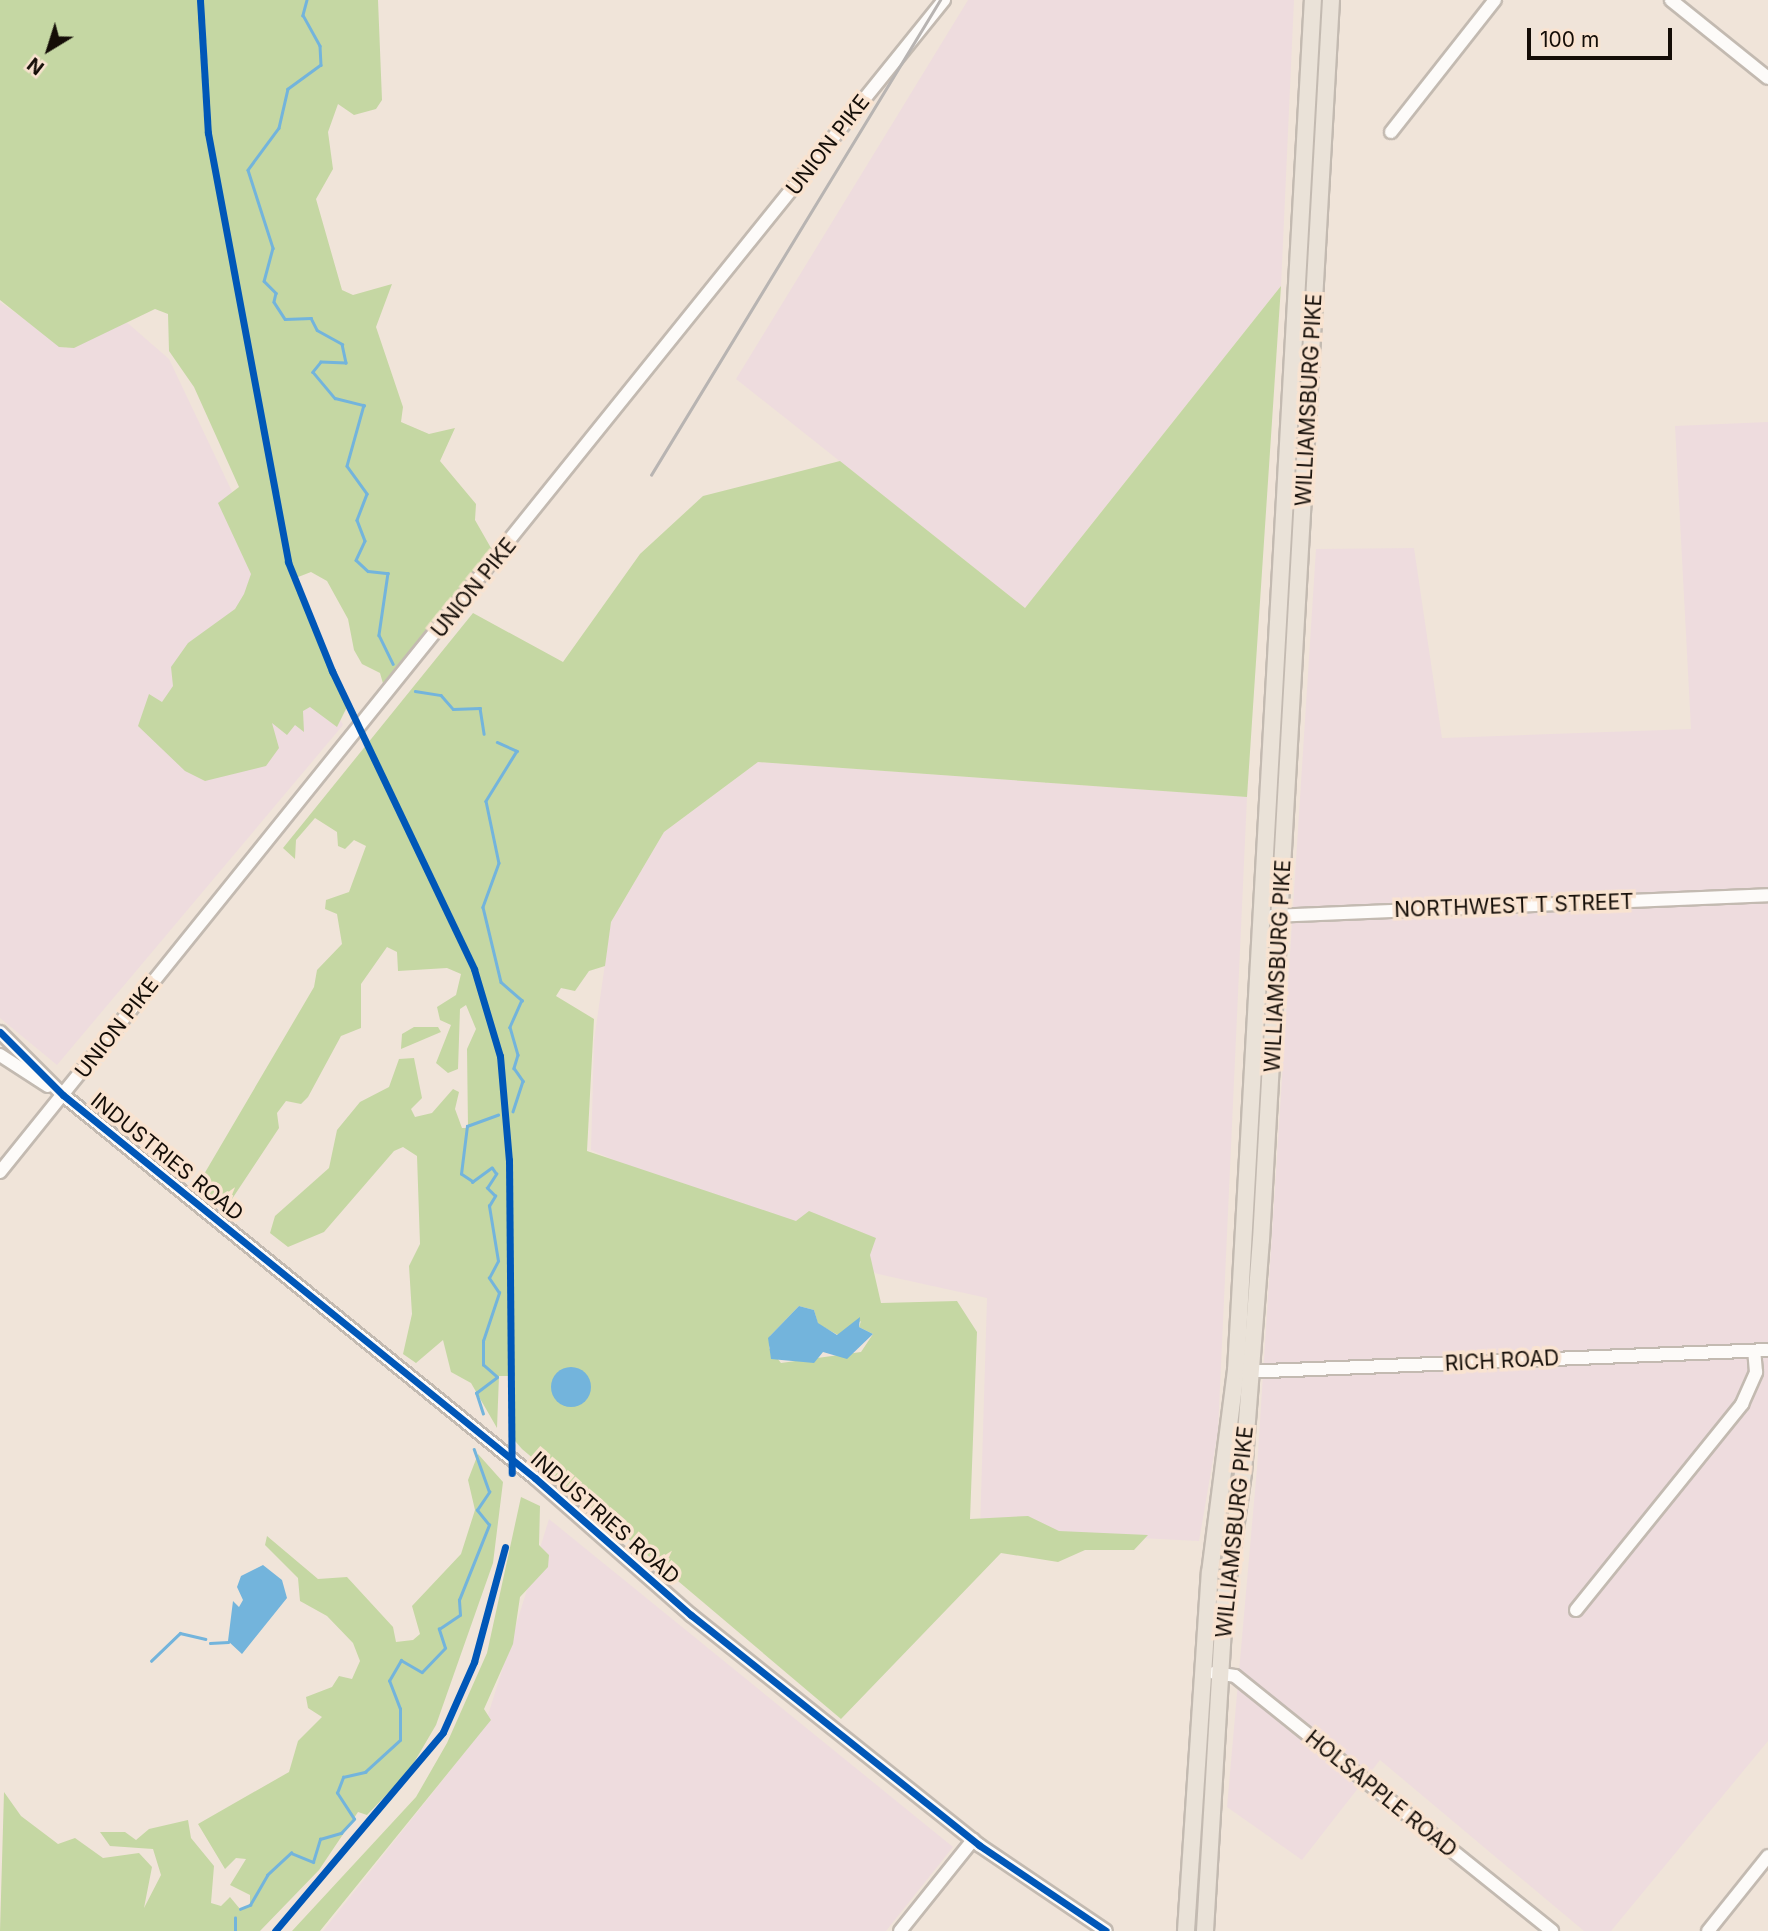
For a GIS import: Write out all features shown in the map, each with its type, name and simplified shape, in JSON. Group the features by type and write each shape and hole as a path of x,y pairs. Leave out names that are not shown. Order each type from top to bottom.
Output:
{"main road":[{"name":"WILLIAMSBURG PIKE","path":"1186,1931 1203,1671 1244,1372 1261,916 1313,0"},
{"name":"WILLIAMSBURG PIKE","path":"1205,1931 1220,1674 1281,916 1331,0"}],"street":[{"name":"UNION PIKE","path":"0,1172 944,0"},
{"path":"1391,132 1495,0"},
{"path":"1671,0 1768,78"},
{"name":"NORTHWEST T STREET","path":"1261,916 1768,895"},
{"name":"INDUSTRIES ROAD","path":"0,1032 63,1095 535,1478 680,1607 973,1840 1106,1931"},
{"name":"INDUSTRIES ROAD","path":"0,1055 63,1095"},
{"name":"RICH ROAD","path":"1244,1372 1768,1350"},
{"path":"1576,1609 1742,1404 1756,1372 1754,1351"},
{"name":"HOLSAPPLE ROAD","path":"1203,1671 1235,1676 1552,1931"},
{"path":"900,1931 973,1840"},
{"path":"1708,1931 1768,1856"}],"shaded area":[{"path":"968,0 1294,0 1281,286 1025,608 736,379"},
{"path":"0,302 66,348 123,319 169,359 343,725 57,1065 0,1018"},
{"path":"1768,422 1768,1741 1611,1931 1584,1931 1380,1760 1302,1860 1227,1807 1257,1468 1316,549 1414,548 1442,738 1691,729 1675,426"},
{"path":"758,762 1247,797 1218,1431 1199,1541 980,1530 987,1298 878,1274 591,1150 594,1041 611,922 664,832"},
{"path":"549,1519 953,1847 886,1931 323,1931 484,1728"}],"green space":[{"path":"0,0 378,0 382,100 376,109 354,115 338,104 328,132 333,169 316,199 342,290 353,295 392,284 376,327 403,407 401,422 429,434 455,428 440,461 476,504 475,520 491,548 476,578 384,687 380,673 362,664 354,650 348,619 327,581 311,572 293,579 348,705 337,727 310,707 303,711 304,732 295,725 287,735 272,723 279,748 266,766 205,781 185,771 138,726 149,694 162,702 173,686 171,667 188,643 235,609 244,594 251,574 218,503 239,487 194,387 169,351 168,314 155,309 74,348 59,347 0,300"},
{"path":"1281,286 1247,797 758,762 664,832 611,922 605,966 589,971 575,991 561,988 556,996 594,1019 587,1151 796,1221 809,1211 876,1238 870,1255 881,1303 957,1301 977,1332 970,1519 1028,1516 1059,1531 1148,1535 1134,1550 1085,1550 1058,1562 1001,1553 841,1719 522,1449 515,1441 515,1376 499,1376 497,1428 471,1383 451,1372 443,1340 416,1363 403,1354 412,1314 409,1266 420,1244 417,1156 403,1147 394,1151 324,1232 288,1247 270,1233 275,1216 329,1168 337,1130 360,1102 389,1087 399,1059 414,1058 422,1098 411,1109 415,1117 432,1113 453,1089 459,1092 455,1109 462,1128 468,1128 467,1049 476,1029 466,1005 460,1009 458,1069 448,1073 436,1063 451,1025 440,1020 437,1007 456,995 461,974 447,968 398,971 397,952 387,947 361,984 361,1028 341,1036 308,1097 301,1104 286,1101 277,1113 279,1128 228,1205 202,1189 200,1181 314,987 317,970 342,944 337,914 325,909 326,900 349,892 366,846 354,840 345,849 338,846 337,832 315,818 296,840 295,859 283,848 473,613 563,662 640,554 703,496 840,461 1025,608","holes":["799,1306 814,1310 818,1324 838,1335 861,1321 859,1327 873,1334 861,1352 781,1363 769,1348 770,1336"]},
{"path":"414,1027 438,1027 441,1032 401,1049 402,1034"},
{"path":"478,1454 503,1482 493,1563 436,1725 409,1771 367,1815 358,1812 319,1870 260,1931 0,1931 4,1792 21,1816 58,1844 75,1838 103,1858 139,1853 152,1867 144,1908 161,1875 153,1849 110,1846 100,1832 125,1832 136,1840 149,1829 188,1820 191,1838 214,1866 211,1903 221,1906 230,1897 240,1909 250,1905 250,1895 230,1885 246,1859 236,1858 225,1869 198,1824 289,1772 298,1741 322,1717 308,1708 306,1697 332,1687 339,1676 352,1679 360,1661 353,1643 327,1616 300,1601 298,1578 265,1545 267,1536 318,1579 347,1577 393,1627 396,1642 413,1640 420,1634 412,1606 461,1554 475,1510 468,1480"},
{"path":"521,1497 540,1506 539,1545 549,1555 548,1567 520,1597 513,1644 484,1709 491,1720 320,1931 292,1931 416,1797 447,1743 487,1653"}],"water":[{"path":"799,1306 814,1310 818,1323 837,1335 860,1317 859,1327 873,1334 847,1359 823,1352 814,1363 771,1359 768,1338"},
{"path":"571,1367 579,1368 585,1373 590,1379 590,1395 585,1401 579,1406 571,1407 563,1406 557,1401 552,1395 551,1387 552,1379 557,1373 563,1368"},
{"path":"263,1565 282,1580 287,1598 242,1654 228,1641 233,1601 239,1607 243,1600 237,1587 241,1576"}],"waterway":[{"path":"307,0 303,15 320,46 321,65 288,89 279,128 248,170 273,248 264,281 276,293 274,302 285,319 311,318 317,330 342,344 346,363 321,362 313,372 335,398 364,405 347,466 367,494 357,520 365,541 356,560 368,571 388,573 379,635 393,664"},
{"path":"415,691 441,695 453,709 480,708 484,734"},
{"path":"497,742 517,751 486,801 499,863 483,907 501,982 522,1000 510,1027 518,1055 514,1068 523,1081 513,1111"},
{"path":"483,1414 476,1393 497,1377 483,1365 483,1341 499,1293 489,1278 498,1261 489,1206 495,1196 487,1188 496,1174 492,1168 473,1182 461,1174 467,1126 498,1115"},
{"path":"240,1909 250,1905 267,1875 291,1853 313,1862 320,1839 341,1833 354,1819 337,1793 343,1777 365,1772 400,1740 400,1709 389,1681 401,1660 422,1672 445,1648 439,1629 460,1615 459,1600 489,1525 477,1510 489,1492 474,1450"},
{"path":"151,1661 180,1633 205,1639"},
{"path":"210,1643 228,1642"},
{"path":"235,1918 235,1931"}],"railway":[{"path":"651,475 940,0"}],"cycle path":[{"path":"200,0 208,133 288,562 332,671 474,969 500,1056 509,1160 512,1473"},
{"path":"0,1032 63,1095 535,1478 691,1615 979,1845 1106,1931"},
{"path":"275,1931 443,1732 474,1662 505,1547"}]}
